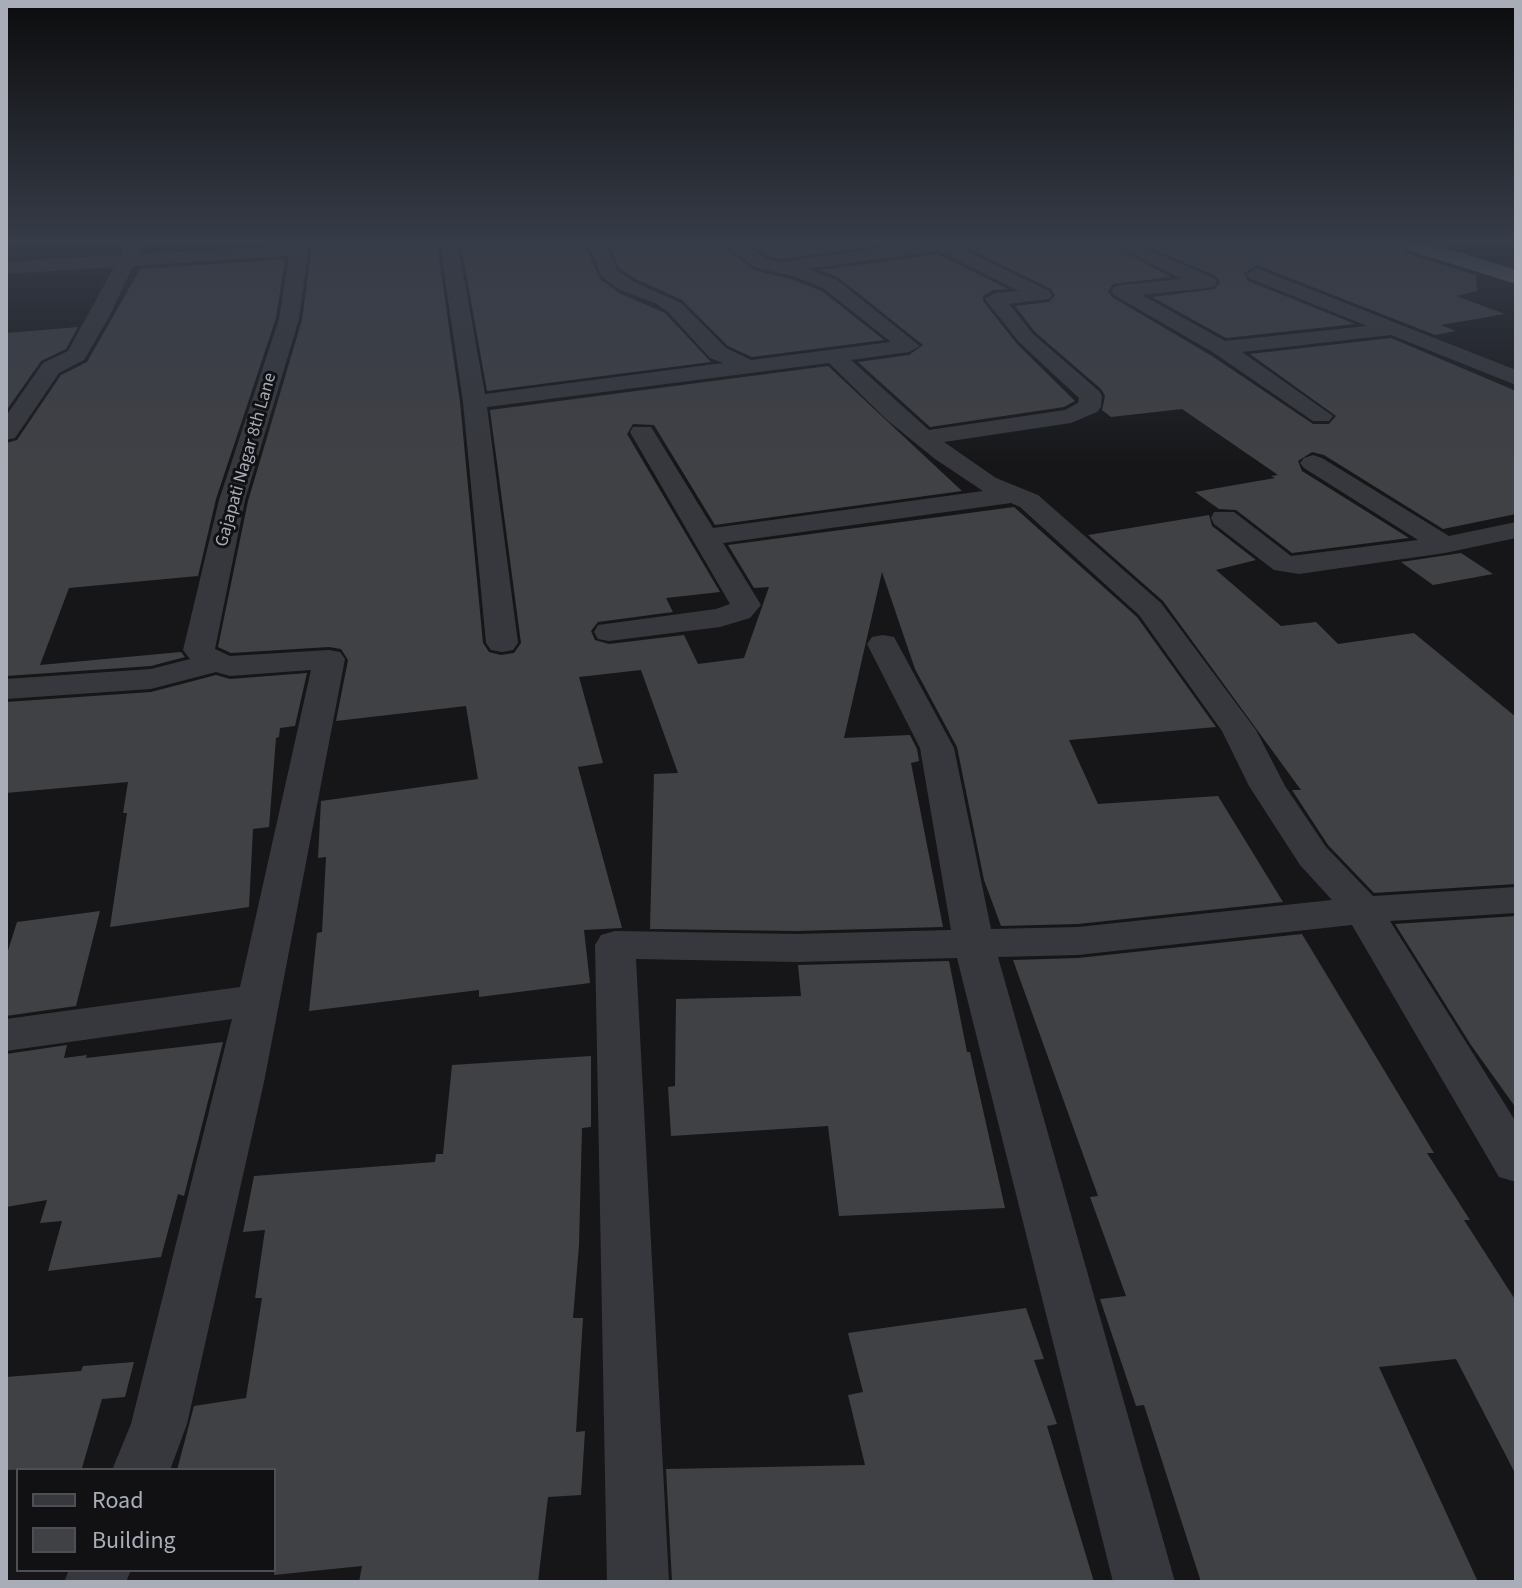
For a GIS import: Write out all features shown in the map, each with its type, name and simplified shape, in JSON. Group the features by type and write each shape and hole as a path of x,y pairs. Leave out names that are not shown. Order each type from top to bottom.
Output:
{"street":[{"path":"10,420 51,368 76,355 98,319"},
{"name":"Gajapati Nagar 8th Lane","path":"216,664 203,656 199,642 232,500 289,319"},
{"path":"461,319 475,402 502,643"},
{"path":"686,319 718,353 749,367"},
{"path":"475,402 909,346 875,319"},
{"path":"924,438 1071,416 1089,407 1091,396 1026,338 1011,319"},
{"path":"1171,319 1222,348 1321,416"},
{"path":"1368,319 1516,378"},
{"path":"1222,348 1393,329"},
{"path":"834,356 924,438 987,483 1018,494 1150,609 1239,730 1267,786 1313,856 1363,910 1516,1163"},
{"path":"609,632 720,618 743,609 745,601 642,432"},
{"path":"1313,463 1445,545"},
{"path":"706,537 1018,494"},
{"path":"1224,518 1284,564 1299,565 1445,545 1516,530"},
{"path":"883,644 937,748 974,944 1144,1582"},
{"path":"6,689 151,679 216,664 244,666 329,659 238,1098 159,1424 142,1468"},
{"path":"638,1582 615,945 796,948 1078,941 1363,910 1516,900"},
{"path":"6,1035 258,1000"}],"building":[{"path":"111,319 276,319 216,499 198,576 69,588 40,665 181,652 185,657 151,666 6,676 6,443 17,440 61,375 87,362"},
{"path":"448,319 460,402 483,643 489,652 501,655 514,653 521,643 490,410 828,366 962,491 715,525 654,425 633,424 627,434 720,592 666,598 673,612 598,622 591,631 595,640 609,644 684,635 698,664 744,658 769,587 754,588 728,545 1014,507 1137,617 1216,727 1069,740 1098,804 1218,796 1283,902 1078,924 1001,926 984,880 957,747 915,669 882,572 844,738 910,735 917,749 919,761 911,763 943,927 796,931 650,929 654,774 678,773 641,670 579,677 603,763 578,767 622,928 584,930 590,983 479,997 479,990 309,1011 317,933 322,932 326,857 318,858 321,801 478,779 466,706 336,721 348,660 341,649 329,647 231,653 218,647 248,501 302,320"},
{"path":"474,319 671,319 711,362 487,391"},
{"path":"701,319 858,319 884,340 752,357 728,346"},
{"path":"891,319 997,319 1017,344 1075,401 1064,407 930,427 858,362 909,355 923,345"},
{"path":"1025,319 1149,319 1212,356 1313,424 1329,424 1336,416 1250,354 1391,338 1516,391 1516,514 1443,529 1324,455 1312,452 1298,461 1302,471 1409,538 1292,553 1236,510 1219,509 1195,492 1278,475 1182,409 1111,417 1102,410 1105,396 1101,389 1035,332"},
{"path":"1192,319 1343,319 1355,324 1226,338"},
{"path":"1395,319 1475,319 1441,325 1456,331 1435,335"},
{"path":"78,327 66,349 41,361 6,411 6,333"},
{"path":"1209,515 1212,526 1256,560 1216,570 1281,626 1316,622 1338,644 1414,633 1516,717 1516,884 1374,893 1328,845 1292,790 1301,790 1163,601 1088,535"},
{"path":"1461,553 1493,574 1433,585 1401,562"},
{"path":"307,673 295,726 280,728 279,737 276,738 269,827 253,829 249,907 110,927 127,813 123,813 128,782 6,793 6,702 151,692 216,675 230,679"},
{"path":"100,911 76,1006 6,1016 6,957 17,922"},
{"path":"1516,916 1516,1108 1471,1045 1395,924"},
{"path":"1302,934 1434,1153 1427,1153 1470,1220 1464,1220 1516,1301 1516,1475 1456,1359 1379,1367 1478,1582 1201,1582 1144,1405 1136,1406 1100,1299 1126,1296 1090,1197 1098,1196 1013,960 1078,958"},
{"path":"949,961 967,1052 970,1052 1005,1208 839,1216 828,1126 671,1136 668,1087 675,1086 676,999 801,996 798,965"},
{"path":"223,1042 184,1196 178,1194 161,1257 48,1271 62,1221 40,1223 47,1200 6,1207 6,1054 67,1045 64,1058 87,1055 86,1058"},
{"path":"591,1056 591,1127 582,1128 579,1245 573,1318 583,1318 576,1432 585,1431 581,1495 548,1497 538,1582 359,1582 362,1566 274,1575 276,1468 178,1468 194,1406 246,1398 262,1298 255,1298 265,1230 243,1232 254,1176 435,1162 436,1154 443,1154 452,1065"},
{"path":"1026,1308 1044,1359 1034,1360 1057,1424 1047,1426 1094,1582 672,1582 666,1469 865,1465 848,1395 863,1392 848,1333"},
{"path":"134,1362 125,1397 102,1399 82,1468 6,1470 6,1377 81,1371 83,1366"}]}
